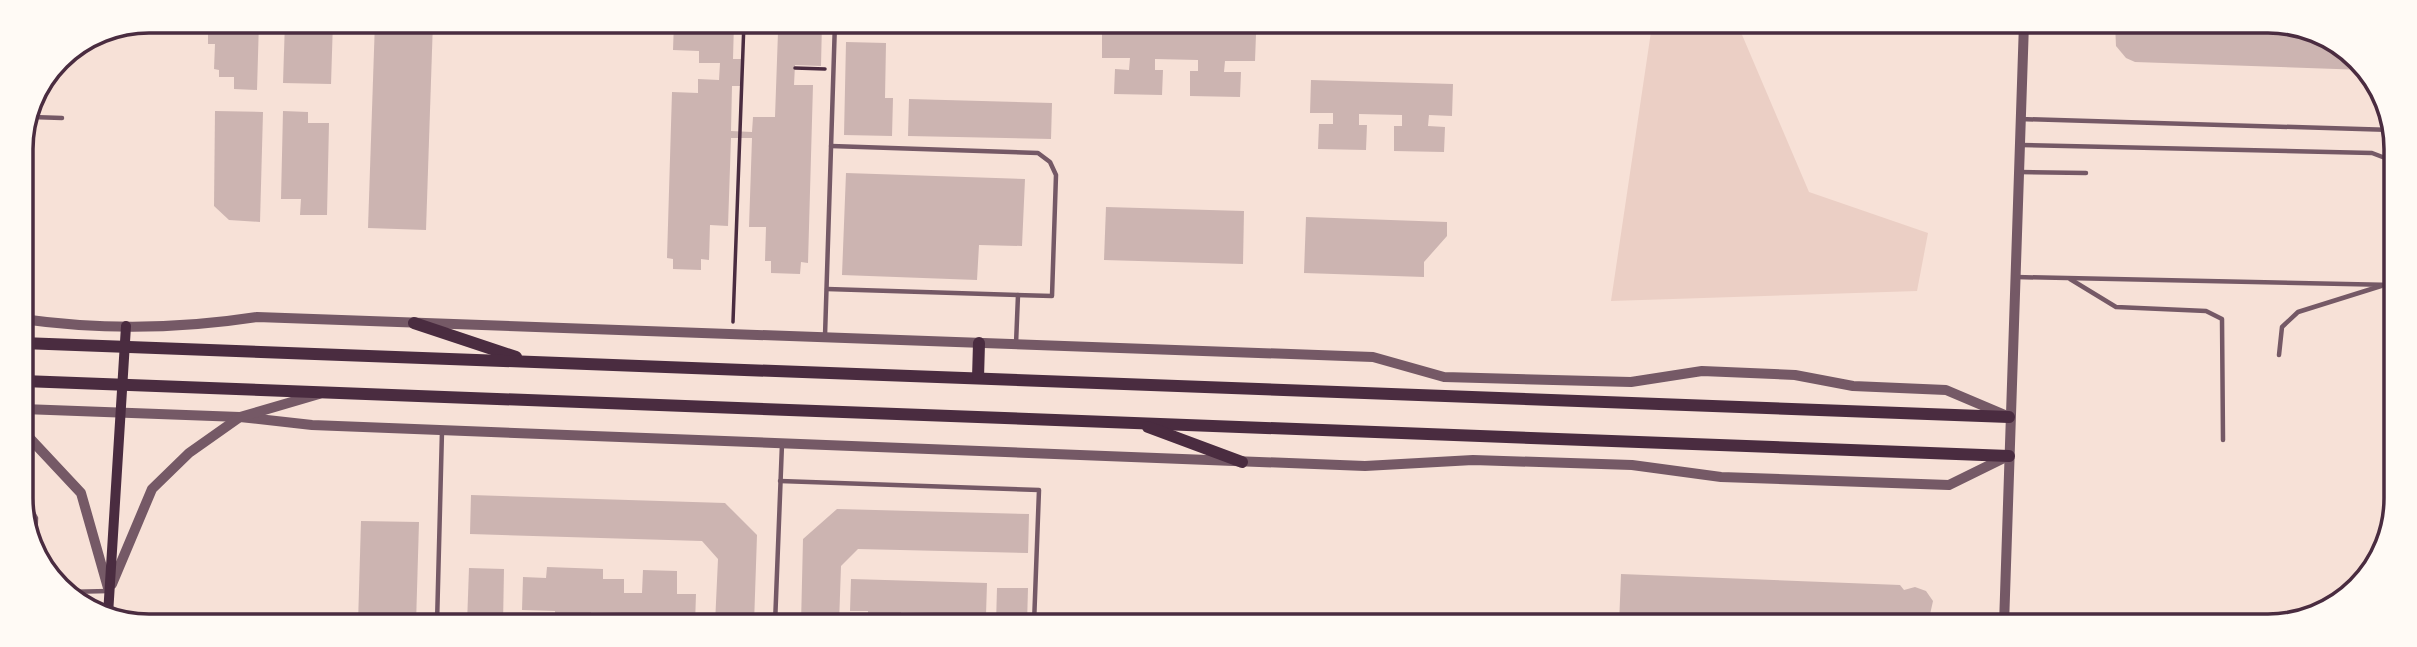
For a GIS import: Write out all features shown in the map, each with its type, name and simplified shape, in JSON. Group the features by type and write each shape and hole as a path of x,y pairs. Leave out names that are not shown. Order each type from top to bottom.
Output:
{"main road":[{"path":"414,323 529,362"},
{"path":"108,606 126,326"},
{"path":"33,343 2009,417"},
{"path":"978,378 979,343"},
{"path":"33,381 2008,456"},
{"path":"1138,423 1242,462"}],"street":[{"path":"2004,614 2024,33"},
{"path":"33,321 54,324 197,327 257,317 1373,357 1444,377 1631,382 1702,371 1795,375 1853,387 1947,390 2009,417"},
{"path":"109,592 152,489 189,453 240,417 325,393"},
{"path":"33,409 240,417 312,425 1242,462 1365,466 1473,460 1632,465 1721,477 1948,485 2008,456"},
{"path":"33,442 81,493 109,592"}],"lane":[{"path":"825,338 835,33"},
{"path":"38,117 62,118"},
{"path":"2020,119 2382,130"},
{"path":"2019,145 2372,153 2384,158"},
{"path":"827,289 1052,296 1056,175 1050,162 1038,153 831,146"},
{"path":"2018,172 2086,173"},
{"path":"2014,277 2384,285"},
{"path":"2068,278 2116,307 2206,311 2222,319 2223,440"},
{"path":"2279,355 2282,327 2298,312 2384,285"},
{"path":"1016,345 1018,295"},
{"path":"437,614 442,430"},
{"path":"775,614 782,443"},
{"path":"780,481 1039,490 1034,614"},
{"path":"82,592 109,592"}],"path":[{"path":"733,334 744,33"},
{"path":"795,68 834,69"}],"shaded area":[{"path":"1651,33 1741,33 1809,192 1928,233 1917,291 1611,301"}],"building":[{"path":"208,33 259,33 257,90 234,89 234,77 219,77 219,70 214,69 215,44 208,44"},
{"path":"285,33 333,33 331,84 283,83"},
{"path":"375,33 433,33 426,230 368,228"},
{"path":"674,33 734,33 733,59 743,59 742,86 732,86 731,131 752,132 753,117 775,117 778,33 822,33 821,66 795,65 794,85 813,85 808,263 801,262 800,274 771,273 771,261 765,261 766,227 749,227 752,138 731,138 728,226 710,225 709,260 701,259 701,270 673,269 673,259 667,258 672,92 698,93 698,79 719,80 720,63 699,63 699,51 673,50"},
{"path":"1102,33 1256,34 1255,61 1225,61 1224,72 1241,72 1240,97 1190,96 1190,71 1198,71 1198,60 1155,59 1155,70 1163,70 1162,95 1114,94 1115,69 1129,70 1130,58 1102,58"},
{"path":"2115,33 2290,35 2326,49 2352,70 2135,62 2126,58 2116,46"},
{"path":"846,42 886,43 885,98 893,98 892,136 844,135"},
{"path":"1311,80 1453,84 1452,116 1429,115 1428,126 1445,127 1444,152 1394,151 1394,126 1402,126 1402,115 1359,114 1359,125 1367,125 1366,150 1318,149 1319,124 1333,124 1333,113 1310,113"},
{"path":"909,99 1052,103 1051,139 908,136"},
{"path":"215,111 263,112 260,222 229,220 214,206"},
{"path":"283,111 308,112 308,123 329,123 327,215 300,215 301,199 281,199"},
{"path":"846,173 1025,179 1022,246 979,245 977,280 842,275"},
{"path":"1106,207 1244,211 1243,264 1104,260"},
{"path":"1306,217 1447,222 1447,236 1424,262 1424,277 1304,273"},
{"path":"471,495 725,503 757,535 754,614 715,614 718,559 702,541 470,534"},
{"path":"837,509 1029,514 1028,553 858,549 841,566 839,614 801,614 803,539"},
{"path":"361,521 419,522 416,614 358,614"},
{"path":"547,567 603,569 603,579 624,579 624,593 642,593 643,570 677,571 677,594 696,594 695,614 555,614 555,611 522,610 523,577 546,578"},
{"path":"469,568 504,569 503,614 467,614"},
{"path":"1621,574 1900,585 1904,590 1915,587 1926,591 1933,601 1930,614 1619,614"},
{"path":"851,579 987,583 986,614 868,614 868,611 850,611"},
{"path":"997,588 1028,588 1027,614 996,614"}]}
